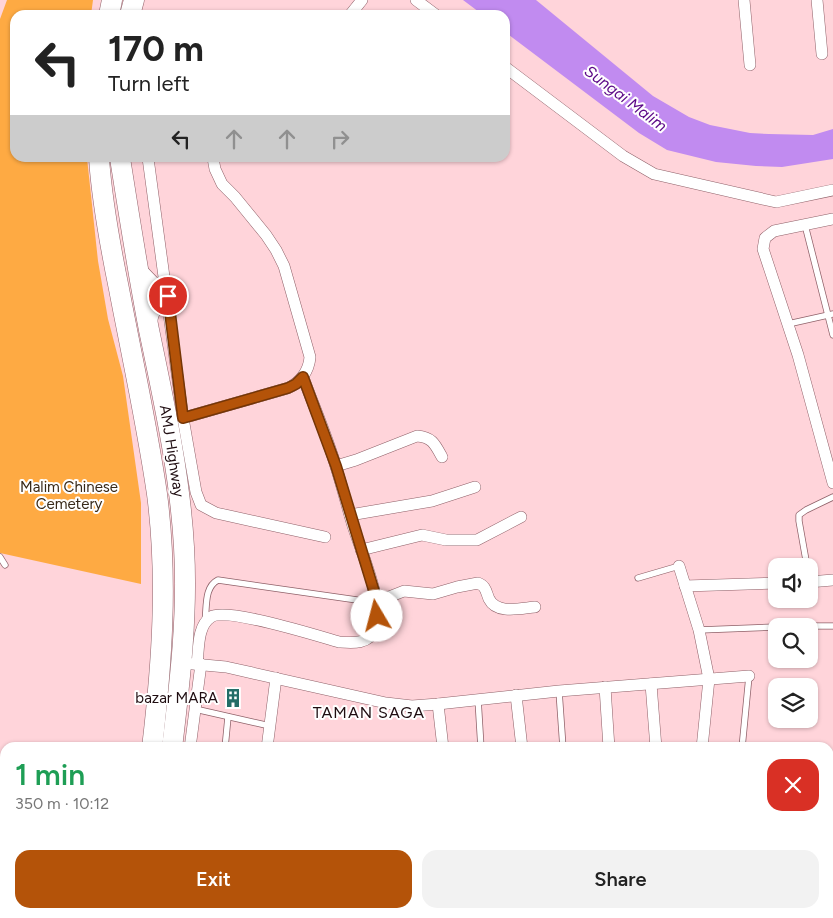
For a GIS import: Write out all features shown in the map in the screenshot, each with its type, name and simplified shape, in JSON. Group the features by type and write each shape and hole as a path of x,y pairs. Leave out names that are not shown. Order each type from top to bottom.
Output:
{"highway":[{"name":"AMJ Highway","path":"99,162 105,214 157,493 163,552 164,600 160,674 153,742"},
{"name":"AMJ Highway","path":"121,162 137,265 167,418 181,513 185,586 194,663 174,742"}],"street":[{"path":"354,10 362,0"},
{"path":"416,0 429,10"},
{"path":"744,0 750,65"},
{"path":"817,0 822,54"},
{"path":"510,71 623,156 654,174 776,202 833,190"},
{"path":"149,162 183,418 196,492 201,505 216,513 325,537"},
{"path":"183,418 288,388 296,384 303,377 310,362 284,266 266,235 222,184 214,162"},
{"path":"832,483 798,354 763,249 763,242 774,231 833,219"},
{"path":"137,265 168,296"},
{"path":"149,330 152,315 159,304 168,296"},
{"path":"191,742 195,709 194,663 200,635 205,623 211,617 218,614 226,614 338,642 350,643 361,642 370,638 375,629 377,616 376,602 336,466 303,377"},
{"path":"336,466 417,436 430,439 442,457"},
{"path":"350,515 432,501 475,487"},
{"path":"361,550 422,535 446,540 477,540 521,517"},
{"path":"679,566 699,630 709,679 703,742"},
{"path":"818,579 833,580"},
{"path":"376,602 404,591 433,594 478,583 485,588 492,603 498,608 536,607"},
{"path":"685,586 768,583"},
{"path":"194,663 226,667 399,705 438,704 559,691 749,676"},
{"path":"268,742 276,678"},
{"path":"651,684 656,742"},
{"path":"605,687 609,742"},
{"path":"516,695 521,742"},
{"path":"438,704 441,742"}],"lane":[{"path":"806,225 830,315 833,335"},
{"path":"788,324 830,315"},
{"path":"806,558 799,515 833,497"},
{"path":"0,557 5,565"},
{"path":"638,578 679,566"},
{"path":"205,623 210,588 218,580 357,600"},
{"path":"818,626 833,626"},
{"path":"699,630 768,627"},
{"path":"743,742 749,676"},
{"path":"559,691 563,742"},
{"path":"478,699 481,742"},
{"path":"195,709 270,726"},
{"path":"226,742 228,717"}],"green space":[{"name":"Malim Chinese Cemetery","path":"7,0 93,0 92,10 10,10 10,162 87,162 98,261 108,319 123,376 141,503 141,584 0,553 0,19"}],"water":[{"name":"Sungai Malim","path":"463,0 536,0 653,96 689,117 710,125 750,133 813,135 833,129 833,159 782,167 756,166 716,162 667,150 639,133 510,36 510,10 476,10"}],"place":[{"name":"bazar MARA","path":"233,698"}],"district":[{"name":"TAMAN SAGA","path":"369,712"}],"route":[{"path":"168,296 183,418 288,388 296,384 303,377 336,466 374,591 377,616"}]}
